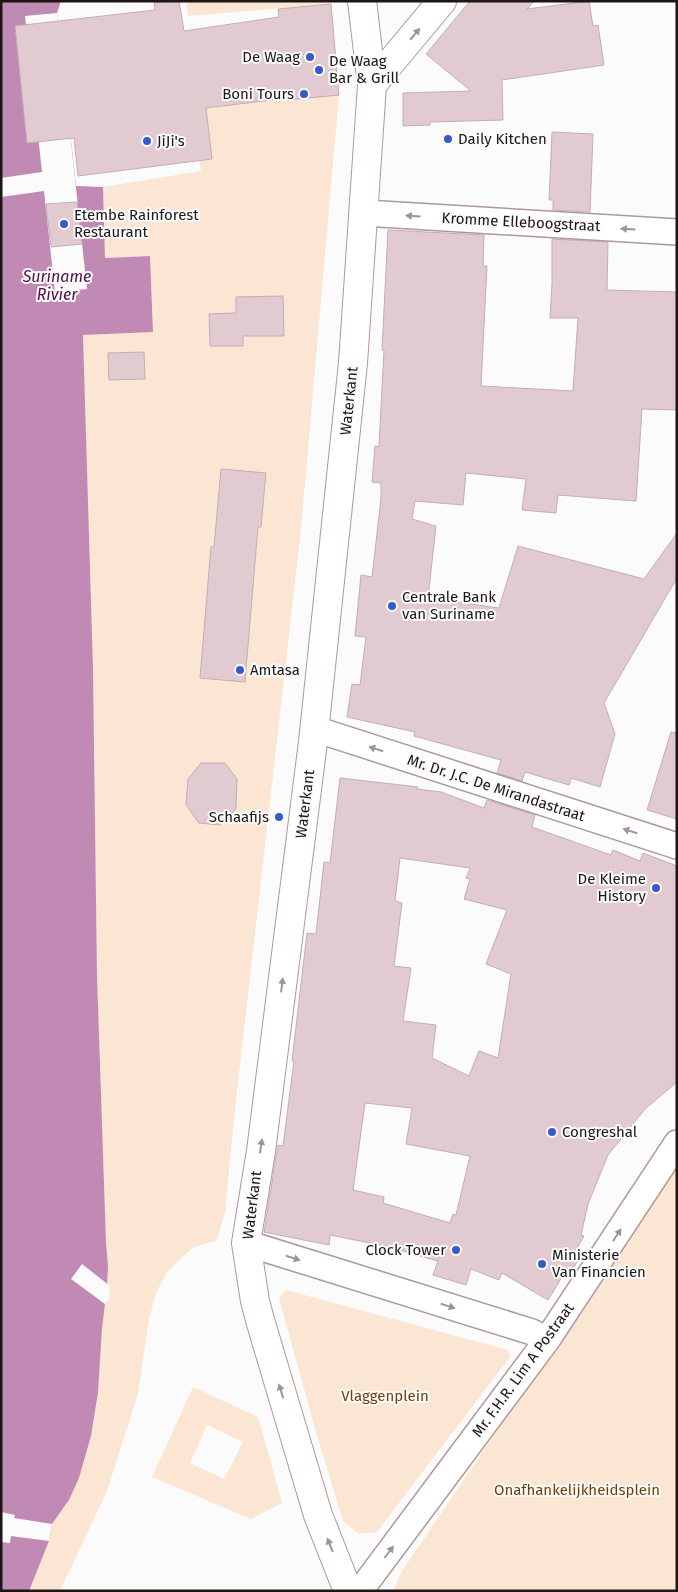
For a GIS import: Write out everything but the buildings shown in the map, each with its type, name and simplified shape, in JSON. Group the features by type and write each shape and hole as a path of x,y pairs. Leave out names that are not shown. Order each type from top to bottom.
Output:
{"main road":[{"name":"Waterkant","path":"348,1591 318,1515 260,1320 255,1302 246,1243 260,1151 315,729 353,363 372,85 362,1"},
{"path":"372,85 442,1"}],"street":[{"name":"Kromme Elleboogstraat","path":"364,213 677,232"},
{"name":"Mr. Dr. J.C. De Mirandastraat","path":"315,729 677,846"},
{"name":"Mr. F.H.R. Lim A Postraat","path":"360,1591 547,1340 677,1143"},
{"path":"246,1243 532,1332 547,1340"}],"green space":[{"path":"186,1 330,1 331,4 188,16"},
{"path":"339,95 301,529 225,1212 217,1240 192,1248 167,1272 156,1293 149,1319 138,1394 107,1491 60,1591 29,1591 49,1541 52,1524 69,1500 79,1478 91,1436 98,1393 107,1288 108,1266 97,975 93,667 83,335 153,331 150,256 105,258 103,187 201,171 199,161 212,159 206,108 288,98 287,100"},
{"name":"Onafhankelijkheidsplein","path":"677,1165 677,1591 393,1591 402,1571"},
{"name":"Vlaggenplein","path":"286,1290 508,1350 510,1357 377,1532 359,1534 343,1521 279,1298"},
{"path":"193,1387 258,1417 282,1503 251,1519 152,1477","holes":["207,1425 243,1442 224,1479 190,1463"]}],"water":[{"name":"Suriname Rivier","path":"1,1 61,1 57,13 76,186 103,187 105,258 150,256 153,332 83,335 93,667 97,975 108,1266 98,1393 91,1436 79,1478 69,1500 52,1524 49,1541 29,1591 1,1591"}],"pier":[{"name":"Etembe Rainforest Restaurant","path":"57,13 87,289 55,292 44,191 1,197 1,178 42,172 25,16"},
{"path":"82,1264 110,1286 109,1298 105,1304 71,1279"},
{"path":"1,1512 15,1515 14,1518 52,1524 49,1541 11,1536 10,1543 1,1542"}],"place":[{"name":"De Waag","path":"310,57"},
{"name":"De Waag Bar & Grill","path":"319,70"},
{"name":"Boni Tours","path":"304,94"},
{"name":"Daily Kitchen","path":"448,139"},
{"name":"JiJi's","path":"147,141"},
{"name":"Etembe Rainforest Restaurant","path":"64,224"},
{"name":"Centrale Bank van Suriname","path":"392,606"},
{"name":"Amtasa","path":"240,670"},
{"name":"Schaafijs","path":"279,817"},
{"name":"De Kleime History","path":"656,888"},
{"name":"Congreshal","path":"552,1132"},
{"name":"Clock Tower","path":"456,1250"},
{"name":"Ministerie Van Financien","path":"542,1264"}]}
